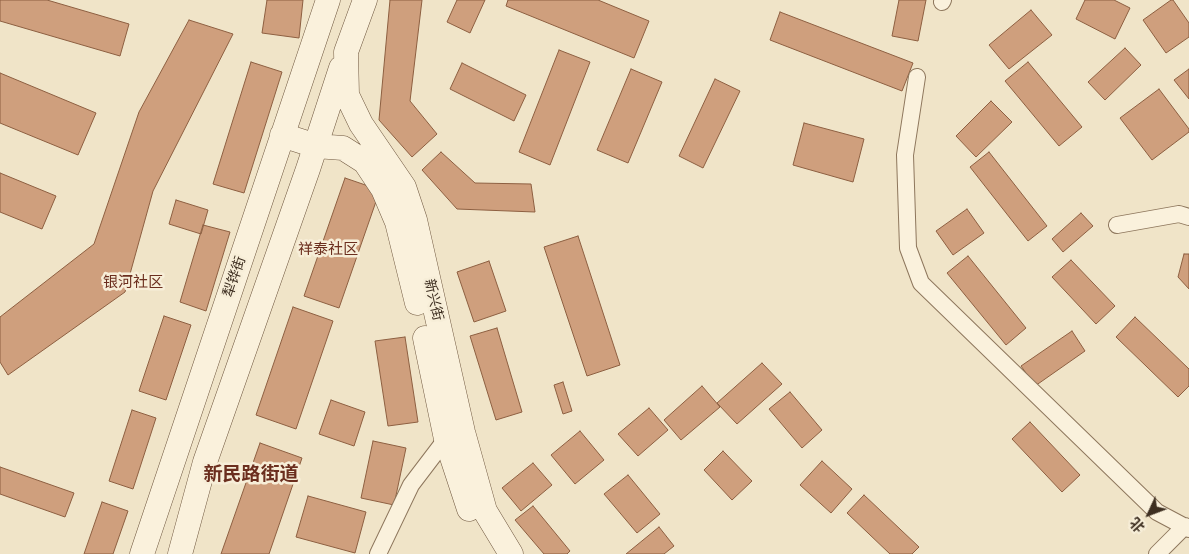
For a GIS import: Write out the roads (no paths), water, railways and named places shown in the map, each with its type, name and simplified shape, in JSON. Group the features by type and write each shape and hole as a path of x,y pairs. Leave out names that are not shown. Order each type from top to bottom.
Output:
{"street":[{"path":"304,70 310,0"},
{"path":"180,554 206,462 316,146 346,52 348,0"},
{"name":"犁铧街","path":"142,554 304,70 348,0"},
{"name":"新兴街","path":"346,52 347,95 361,124 404,187 415,220 463,432 485,511 511,554"},
{"path":"917,77 905,156 908,248 921,283 1157,512 1187,528 1157,554"},
{"name":"新兴街","path":"282,135 316,146 343,148 366,162 383,189 397,222 421,316 446,439 472,519 493,554"},
{"path":"1117,225 1178,214 1189,217"},
{"path":"378,554 411,485 446,439"}],"district":[{"name":"祥泰社区","path":"328,250"},
{"name":"银河社区","path":"133,283"},
{"name":"新民路街道","path":"251,475"}]}
